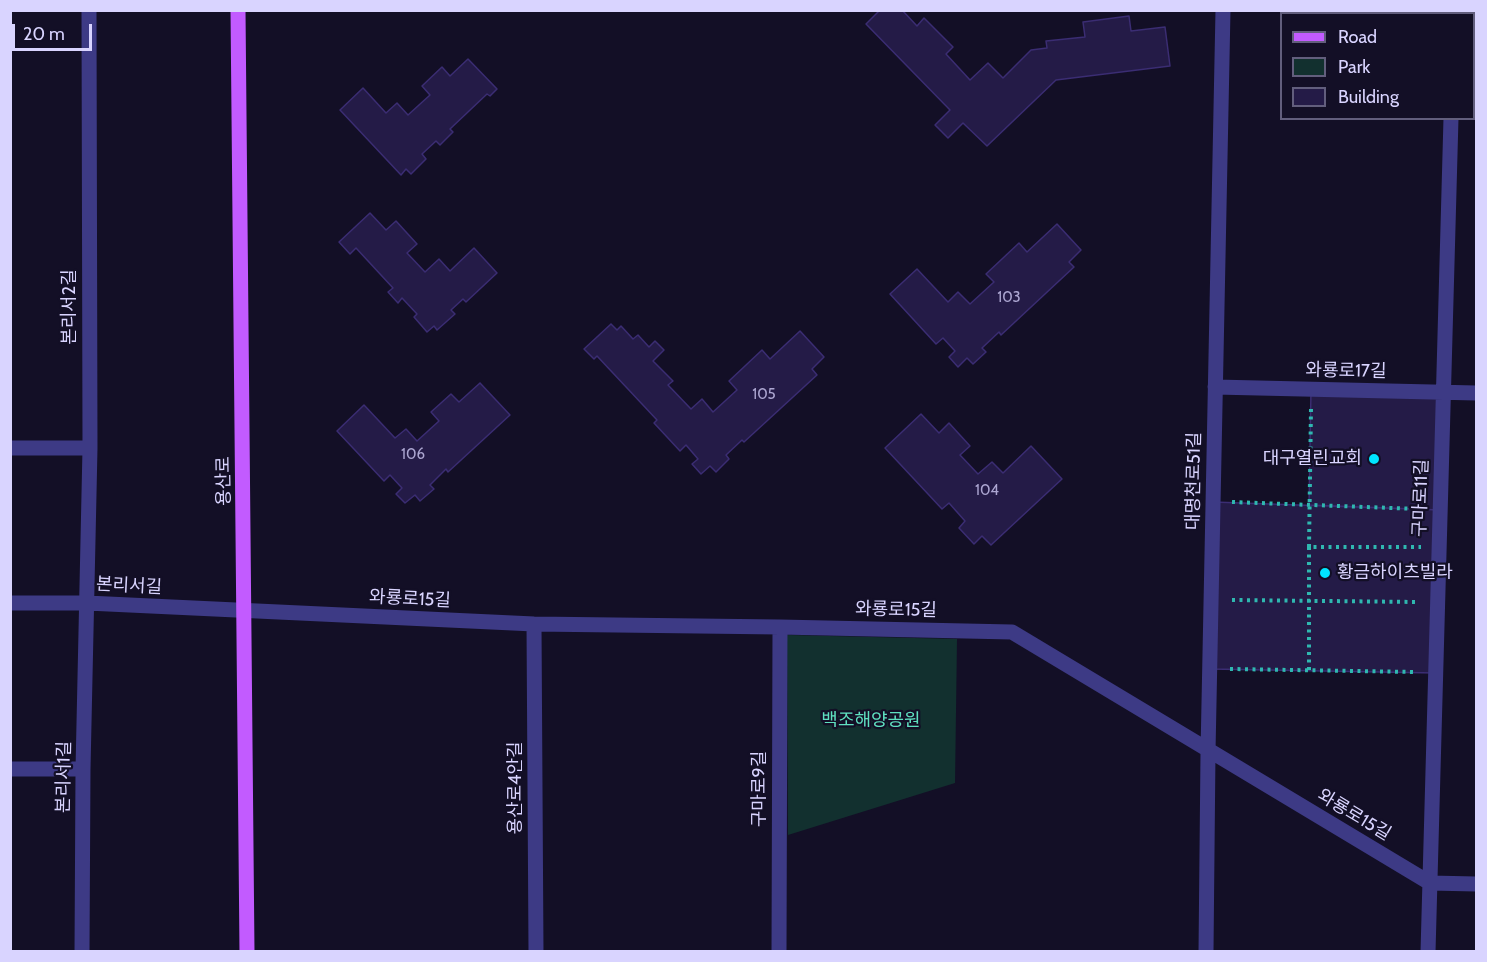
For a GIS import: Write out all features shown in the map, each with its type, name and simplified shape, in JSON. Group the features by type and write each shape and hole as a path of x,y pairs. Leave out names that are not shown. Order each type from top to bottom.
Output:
{"main road":[{"name":"용산로","path":"238,10 247,951"}],"street":[{"name":"본리서2길","path":"87,603 90,448 89,10"},
{"name":"대명천로51길","path":"1206,951 1223,10"},
{"name":"구마로11길","path":"1428,951 1451,120"},
{"name":"와룡로17길","path":"1215,387 1476,393"},
{"path":"10,448 90,448"},
{"name":"본리서길","path":"10,603 87,603 245,611"},
{"name":"본리서1길","path":"82,951 87,603"},
{"name":"와룡로15길","path":"245,611 534,624 1012,632 1208,752 1430,883 1476,884"},
{"name":"용산로4안길","path":"534,624 536,951"},
{"name":"구마로9길","path":"779,951 780,627"},
{"path":"10,769 83,769"}],"path":[{"path":"1309,670 1311,390"},
{"path":"1213,502 1440,510"},
{"path":"1309,547 1439,547"},
{"path":"1211,599 1438,602"},
{"path":"1210,669 1436,673"}],"green space":[{"name":"백조해양공원","path":"787,635 957,639 955,783 788,835"}],"building":[{"path":"880,10 902,10 917,26 924,18 953,47 946,54 970,80 988,63 1003,78 1031,50 1047,48 1046,41 1085,37 1083,22 1129,16 1131,31 1165,27 1170,66 1056,80 987,146 963,123 948,138 935,125 950,110 866,24"},
{"path":"468,59 497,89 490,96 487,94 450,129 453,132 440,145 436,141 422,154 426,159 411,174 406,169 401,175 340,110 363,88 386,113 397,103 408,115 430,95 422,86 442,67 450,76"},
{"path":"370,213 386,230 396,221 417,244 407,253 425,272 439,259 450,271 474,248 497,273 466,302 463,299 451,310 455,314 437,330 434,326 427,332 414,317 417,314 402,298 398,303 388,292 393,288 356,248 350,254 339,242"},
{"path":"1057,224 1081,250 1069,262 1074,267 1001,335 999,332 982,348 986,352 973,364 967,358 958,367 949,357 955,351 943,338 936,344 890,294 917,269 948,302 958,292 970,304 994,282 986,274 1019,243 1027,252"},
{"path":"611,324 617,330 621,326 633,339 638,335 649,347 655,341 664,350 653,361 673,381 668,385 691,409 702,399 713,412 737,390 729,381 762,350 770,359 800,331 824,357 812,369 817,375 744,442 742,440 726,455 729,459 716,472 710,466 701,474 692,464 698,459 686,445 680,451 654,423 657,420 597,356 594,359 584,349"},
{"path":"480,383 510,415 448,472 446,469 430,485 434,489 420,501 415,495 405,503 396,494 402,488 390,475 384,481 337,431 364,405 395,438 406,429 417,441 439,421 431,412 451,394 459,402"},
{"path":"1311,390 1444,393 1440,510 1309,505"},
{"path":"921,414 939,433 949,423 970,446 960,455 978,474 992,462 1003,473 1031,446 1062,479 991,545 982,536 974,544 959,528 965,521 949,503 942,509 885,448"},
{"name":"황금하이츠빌라","path":"1213,502 1440,510 1436,673 1210,669"}],"place":[{"name":"대구열린교회","path":"1374,459"},
{"name":"황금하이츠빌라","path":"1325,573"}]}
